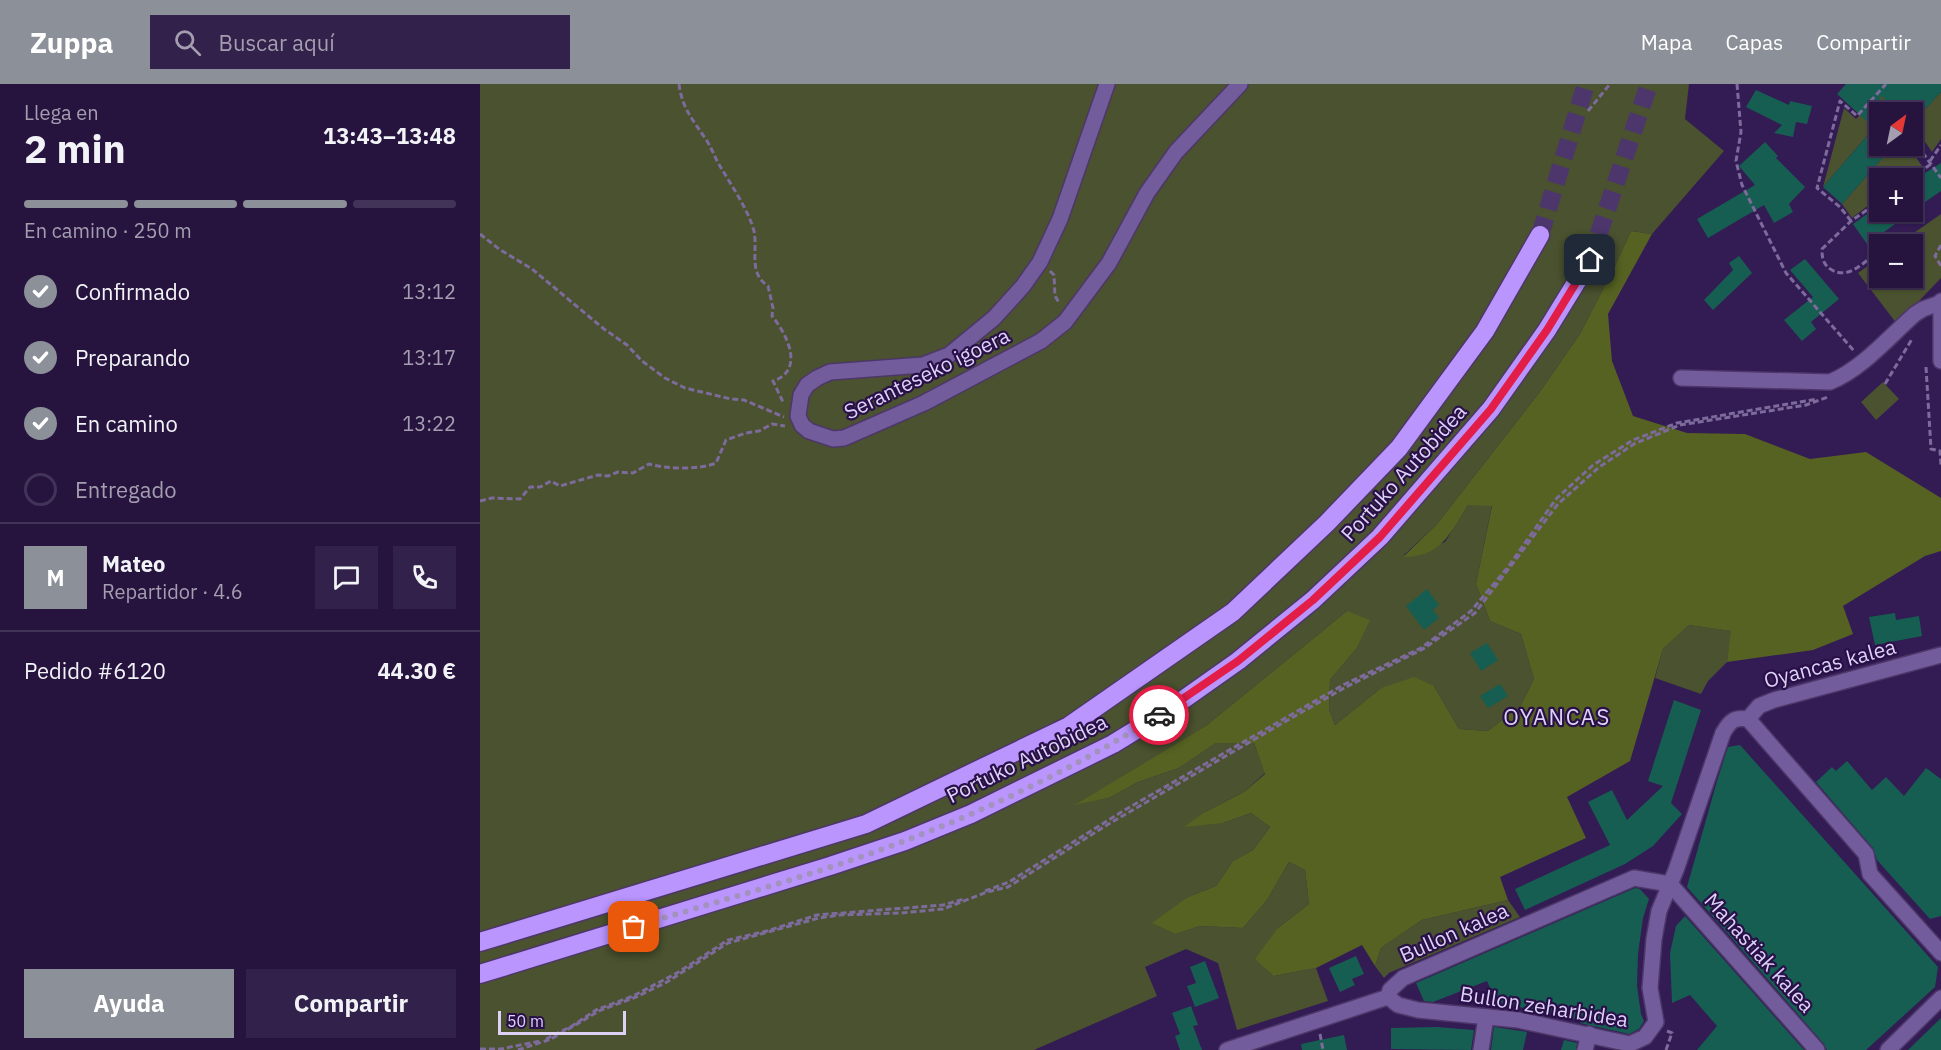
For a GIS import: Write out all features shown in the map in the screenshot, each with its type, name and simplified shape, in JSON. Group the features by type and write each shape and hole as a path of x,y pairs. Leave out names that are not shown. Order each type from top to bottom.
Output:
{"highway":[{"name":"Portuko Autobidea","path":"480,942 866,824 1068,726 1233,612 1335,515 1399,448 1485,331 1540,235"},
{"name":"Portuko Autobidea","path":"480,974 905,841 972,814 1113,744 1170,708 1238,661 1313,600 1380,537 1491,409 1547,330 1590,260"}],"street":[{"name":"Seranteseko igoera","path":"1107,84 1060,219 1041,262 1023,286 994,318 949,355 924,365 883,370 830,372 817,378 807,385 801,395 798,416 802,425 809,431 833,439 856,434 924,403 1041,341 1059,327 1109,263 1147,193 1176,152 1240,84"},
{"path":"1681,378 1830,382 1842,377 1862,362 1916,314 1940,302 1941,361"},
{"name":"Oyancas kalea","path":"1670,884 1723,733 1730,722 1738,718 1748,719 1759,705 1774,700 1941,655"},
{"path":"1748,719 1866,854 1870,874 1941,953"},
{"name":"Bullon kalea","path":"1227,1050 1388,997 1390,990 1403,978 1634,878 1670,884"},
{"name":"Bullon zeharbidea","path":"1388,997 1398,1005 1418,1010 1518,1020 1630,1044 1646,1037 1656,1022 1650,988 1654,939 1659,911 1670,884"},
{"name":"Mahastiak kalea","path":"1670,884 1817,1050"},
{"path":"1888,1050 1941,998"},
{"path":"1481,1050 1486,1017"},
{"path":"1585,1050 1589,1034"}],"path":[{"path":"680,84 680,92 691,119 731,182 754,231 756,270 760,281 768,286 773,308 772,316 781,326 792,357 789,368 773,381 785,405"},
{"path":"1588,111 1610,84"},
{"path":"1737,84 1741,132 1736,161 1742,185 1786,273 1862,362"},
{"path":"1851,221 1840,207 1817,188 1840,101 1857,116 1886,84"},
{"path":"1923,168 1930,162 1941,144"},
{"path":"1923,153 1941,177"},
{"path":"1869,209 1851,221 1822,249 1822,260 1828,268 1846,273 1869,259"},
{"path":"480,234 499,249 532,268 665,378 685,388 744,400 802,425"},
{"path":"1941,245 1935,256 1941,266"},
{"path":"1045,252 1048,269 1054,275 1055,296 1060,303 1059,327"},
{"path":"1885,384 1913,338"},
{"path":"1926,367 1930,449 1940,451 1941,465"},
{"path":"480,1048 501,1049 542,1041 572,1026 596,1010 633,996 676,973 728,940 767,932 817,915 943,905 1009,882 1123,811 1233,747 1343,686 1421,648 1471,611 1508,567 1556,500 1593,465 1633,440 1677,423 1820,398 1830,394 1824,400 1806,405 1680,425 1634,444 1598,468 1558,504 1475,613 1423,649 1346,687 1274,728 1107,825 1008,887 987,892 944,909 901,914 840,915 819,918 729,943 667,982 602,1010 552,1039 518,1050"},
{"path":"480,501 492,498 520,499 530,487 540,487 551,482 560,486 598,475 608,476 618,472 633,473 649,464 662,468 705,466 716,463 726,440 759,431 772,424 782,424 792,428 802,425"},
{"path":"1666,1050 1672,1033"}],"green space":[{"path":"480,84 1689,84 1685,119 1724,151 1652,234 1631,231 1580,334 1539,393 1437,524 1403,556 1445,542 1468,505 1492,505 1476,584 1490,621 1521,634 1534,679 1521,705 1488,731 1459,729 1434,686 1381,688 1335,725 1329,709 1330,680 1356,649 1347,611 1207,725 1076,804 1109,798 1138,782 1179,768 1216,743 1254,743 1265,773 1244,792 1205,812 1223,823 1251,813 1270,827 1253,850 1233,861 1216,886 1188,897 1176,934 1200,926 1243,928 1267,900 1289,862 1305,870 1309,904 1278,928 1274,976 1316,968 1328,1001 1237,1030 1218,963 1186,949 1145,967 1157,996 1034,1050 480,1050"},
{"path":"1890,84 1893,102 1873,102"},
{"path":"1941,92 1941,139 1932,152 1923,139 1923,111"},
{"path":"1869,106 1869,134 1823,187 1844,108 1856,119"},
{"path":"1884,156 1915,156 1922,166 1919,168 1874,168"},
{"path":"1869,173 1869,205 1852,218 1842,204"},
{"path":"1941,214 1941,278 1897,324 1869,288 1923,288 1923,234 1912,234"},
{"path":"1631,231 1652,234 1608,314 1612,361 1633,416 1687,433 1745,434 1810,459 1866,452 1941,498 1941,551 1925,556 1843,606 1853,634 1813,650 1727,662 1731,631 1689,625 1663,649 1630,761 1567,797 1586,838 1500,877 1508,900 1422,920 1381,948 1375,966 1362,945 1316,968 1274,976 1255,959 1278,928 1309,904 1305,870 1289,862 1267,900 1243,928 1200,926 1176,934 1152,923 1188,897 1216,886 1233,861 1253,850 1270,827 1251,813 1223,823 1184,827 1205,812 1244,792 1265,774 1254,743 1216,743 1179,768 1138,782 1109,798 1074,805 1207,725 1347,611 1370,620 1356,649 1330,680 1329,709 1335,725 1381,688 1414,677 1434,686 1459,729 1488,731 1521,705 1534,679 1521,634 1490,621 1476,584 1492,506 1468,505 1450,534 1436,548 1416,556 1403,557 1437,524 1539,393 1580,334"},
{"path":"1869,265 1869,287 1858,273"},
{"path":"1883,382 1899,399 1876,420 1861,402"},
{"path":"1689,625 1732,631 1727,662 1708,681 1701,694 1655,678 1663,649"},
{"path":"1508,900 1520,917 1389,973 1384,978 1375,966 1381,948 1422,920"}],"building":[{"path":"1846,84 1941,84 1941,92 1923,111 1923,102 1888,102 1880,95 1880,102 1869,102 1869,123 1837,94"},
{"path":"1756,90 1789,105 1790,101 1812,106 1807,124 1796,122 1793,137 1774,133 1782,125 1746,107"},
{"path":"1869,134 1869,156 1884,156 1874,168 1869,168 1869,173 1842,204 1823,187"},
{"path":"1765,142 1778,156 1776,158 1805,187 1789,204 1793,212 1774,223 1764,205 1708,238 1697,219 1755,185 1739,166"},
{"path":"1941,163 1941,191 1923,203 1923,174"},
{"path":"1869,213 1869,222 1898,222 1881,234 1869,234 1867,244 1853,224"},
{"path":"1739,256 1752,273 1713,310 1704,300 1733,270 1729,263"},
{"path":"1805,259 1839,299 1811,322 1816,329 1802,341 1784,320 1813,297 1790,270"},
{"path":"1427,589 1439,605 1433,610 1439,618 1424,630 1406,606"},
{"path":"1895,613 1896,620 1919,616 1922,636 1875,645 1869,617"},
{"path":"1487,643 1498,660 1481,671 1470,653"},
{"path":"1500,684 1508,696 1488,708 1480,696"},
{"path":"1674,700 1701,710 1671,803 1682,814 1653,846 1625,864 1525,910 1515,889 1610,845 1588,802 1612,790 1627,820 1663,786 1648,781"},
{"path":"1740,745 1938,967 1935,987 1866,1050 1827,1050 1687,887 1728,747"},
{"path":"1847,761 1872,790 1886,777 1904,796 1926,768 1941,779 1941,916 1930,919 1877,860 1873,848 1816,782 1832,767 1836,771"},
{"path":"1635,888 1640,889 1649,899 1643,918 1638,954 1637,986 1644,1021 1639,1029 1629,1034 1580,1023 1580,1020 1496,1002 1487,981 1433,1002 1424,1001 1416,983"},
{"path":"1685,916 1804,1050 1697,1050 1717,1026 1690,995 1672,1003 1670,953 1676,926"},
{"path":"1356,956 1364,974 1352,979 1355,985 1340,992 1329,968"},
{"path":"1205,961 1219,998 1195,1007 1187,986 1196,983 1190,967"},
{"path":"1191,1006 1198,1025 1193,1026 1202,1050 1180,1050 1175,1036 1180,1034 1172,1013"},
{"path":"1941,1018 1941,1050 1908,1050"},
{"path":"1437,1027 1474,1030 1471,1050 1391,1049 1391,1028"},
{"path":"1494,1027 1527,1032 1523,1050 1491,1050"},
{"path":"1344,1035 1347,1050 1302,1050 1301,1044"},
{"path":"1564,1040 1577,1043 1576,1050 1561,1050"}],"tunnel":[{"path":"1540,235 1586,84"},
{"path":"1590,260 1649,84"}],"way so far":[{"path":"634,927 905,841 972,814 1113,744 1159,715"}],"district":[{"name":"OYANCAS","path":"1557,717"}],"route":[{"path":"1159,715 1238,661 1313,600 1380,537 1491,409 1547,330 1590,260"}]}
